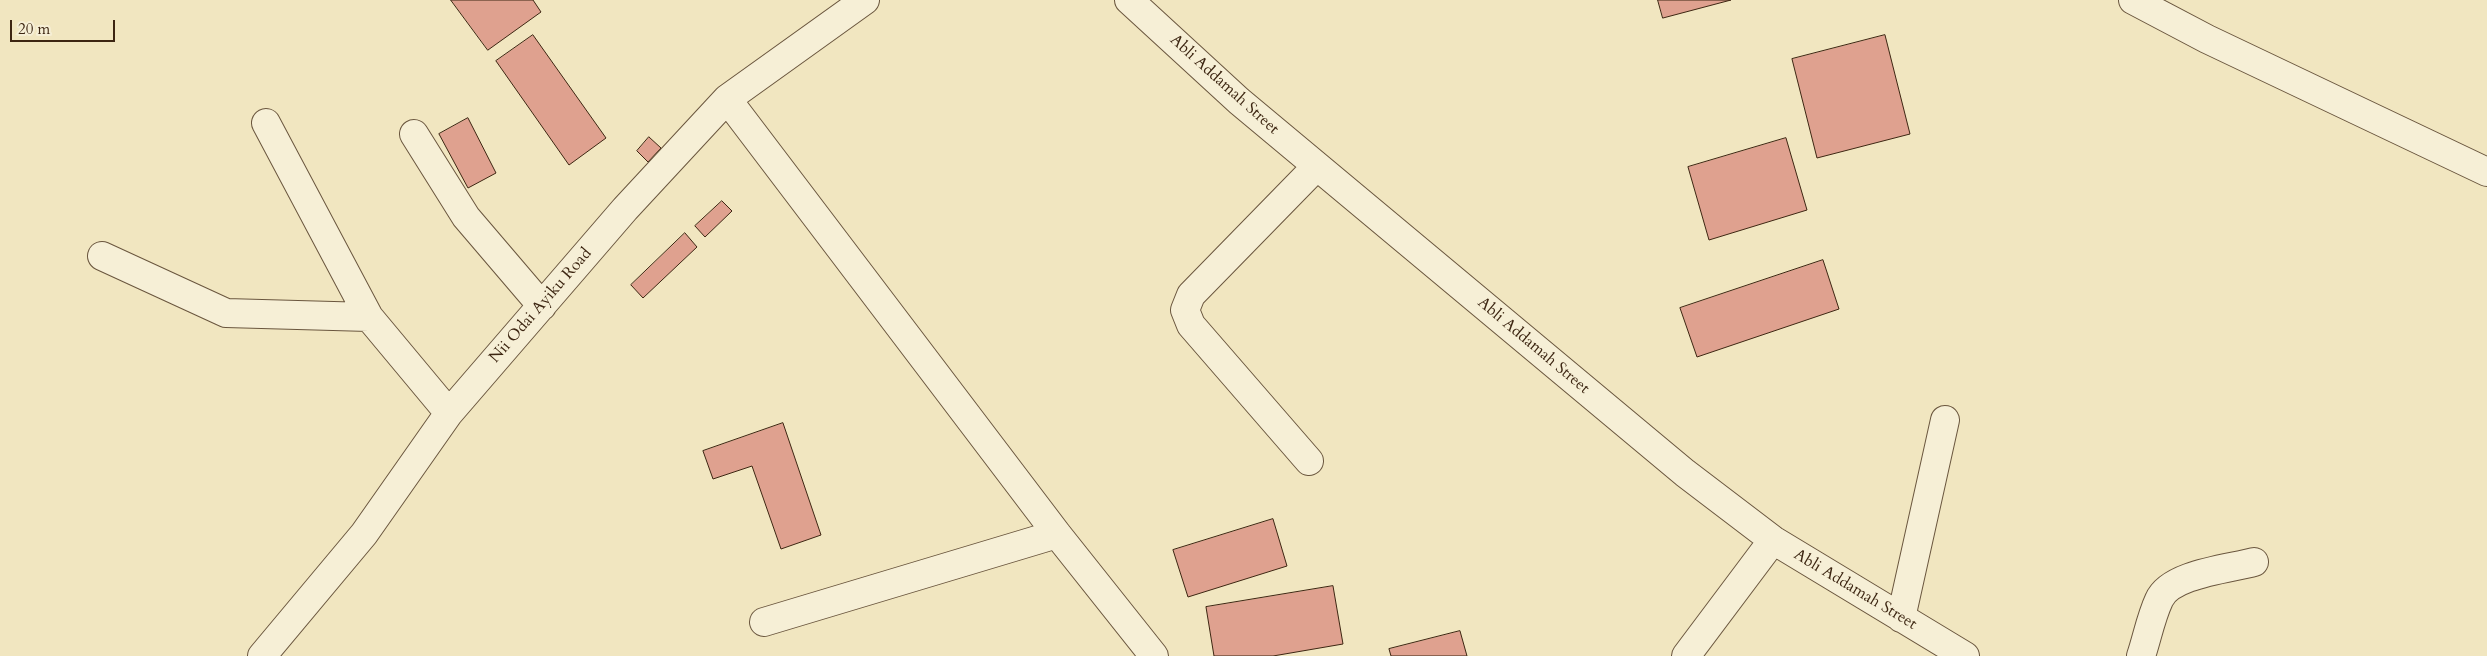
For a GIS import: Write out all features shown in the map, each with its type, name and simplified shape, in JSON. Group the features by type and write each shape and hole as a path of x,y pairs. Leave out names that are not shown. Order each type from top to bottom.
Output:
{"street":[{"name":"Nii Odai Ayiku Road","path":"262,656 364,534 450,413 625,209 727,99 865,0"},
{"name":"Abli Addamah Street","path":"1129,0 1239,101 1685,473 1773,540 1964,656"},
{"path":"2133,0 2207,39 2487,172"},
{"path":"727,99 1057,534 1154,656"},
{"path":"266,123 369,317 450,413"},
{"path":"414,134 466,217 542,306"},
{"path":"1309,461 1191,326 1185,310 1191,295 1317,166"},
{"path":"102,256 226,313 369,317"},
{"path":"1901,618 1945,420"},
{"path":"764,622 1057,534"},
{"path":"1686,656 1773,540"},
{"path":"2141,656 2159,599 2167,588 2178,581 2254,562"}],"building":[{"path":"451,0 533,0 541,12 488,50"},
{"path":"1658,0 1731,0 1663,18"},
{"path":"533,35 606,138 569,165 496,61"},
{"path":"1885,35 1910,134 1817,158 1792,59"},
{"path":"468,118 496,173 468,188 439,134"},
{"path":"649,137 661,148 648,162 637,151"},
{"path":"1786,138 1807,210 1709,240 1688,167"},
{"path":"722,201 732,211 705,237 695,226"},
{"path":"685,233 697,247 643,298 631,285"},
{"path":"1823,260 1839,309 1697,357 1680,308"},
{"path":"783,423 821,535 781,549 752,466 713,479 703,451"},
{"path":"1273,519 1287,566 1188,597 1173,550"},
{"path":"1333,586 1343,644 1273,656 1214,656 1206,607"},
{"path":"1460,631 1467,656 1391,656 1389,649"}]}
